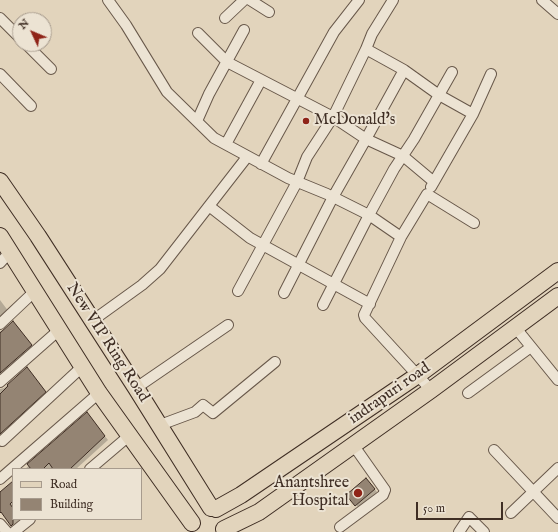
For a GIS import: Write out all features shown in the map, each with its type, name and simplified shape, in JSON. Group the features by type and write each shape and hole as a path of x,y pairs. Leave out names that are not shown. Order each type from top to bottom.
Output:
{"main road":[{"name":"New VIP Ring Road","path":"0,181 38,236 213,508 223,516 225,521 223,531"},
{"name":"New VIP Ring Road","path":"0,236 5,258 35,291 100,393 191,529"},
{"name":"indrapuri road","path":"191,529 197,513 206,508 213,508 241,495 418,375 558,271"},
{"name":"indrapuri road","path":"223,531 259,512 354,446 558,296"}],"street":[{"path":"108,0 126,25 167,92 214,138 247,157 297,182 333,197 369,215 401,237"},
{"path":"261,164 334,32 359,0"},
{"path":"238,291 297,182 307,157 333,117 372,34 393,0"},
{"path":"542,0 558,14"},
{"path":"225,18 243,1 269,12"},
{"path":"0,18 12,30"},
{"path":"197,121 244,30"},
{"path":"198,34 227,62 333,117 366,140 402,156 434,182"},
{"path":"366,49 404,70 439,95 474,114"},
{"path":"34,52 51,69"},
{"path":"284,292 333,197 404,70"},
{"path":"323,305 369,215 452,72"},
{"path":"0,74 31,106"},
{"path":"430,390 365,318 364,315 401,237 474,114 491,74"},
{"path":"226,144 261,80"},
{"path":"92,321 156,273 247,157"},
{"path":"427,194 474,223"},
{"path":"208,206 250,238 370,304"},
{"path":"0,324 35,291"},
{"path":"136,388 228,325"},
{"path":"514,327 557,377"},
{"path":"0,382 59,330"},
{"path":"468,392 532,347"},
{"path":"160,425 195,412 204,405 213,413 275,362"},
{"path":"2,441 83,366"},
{"path":"13,468 100,393"},
{"path":"91,468 130,436"},
{"path":"340,527 383,495 385,490 354,446"},
{"path":"494,450 558,518"},
{"path":"511,513 558,468"},
{"path":"0,479 12,469"},
{"path":"459,532 469,517 484,532"},
{"path":"14,532 29,520"},
{"path":"0,524 6,532"}],"building":[{"path":"13,321 32,345 0,373 0,333"},
{"path":"27,367 46,392 0,434 0,394 8,386 7,385"},
{"path":"87,412 105,436 71,468 52,468 49,463 44,468 30,468 27,464"},
{"path":"366,478 375,489 355,506 346,495"},
{"path":"12,482 12,502 10,504 12,507 13,524 11,526 1,512 0,513 0,492"}],"place":[{"name":"McDonald's","path":"306,121"},
{"name":"Anantshree Hospital","path":"358,493"}]}
